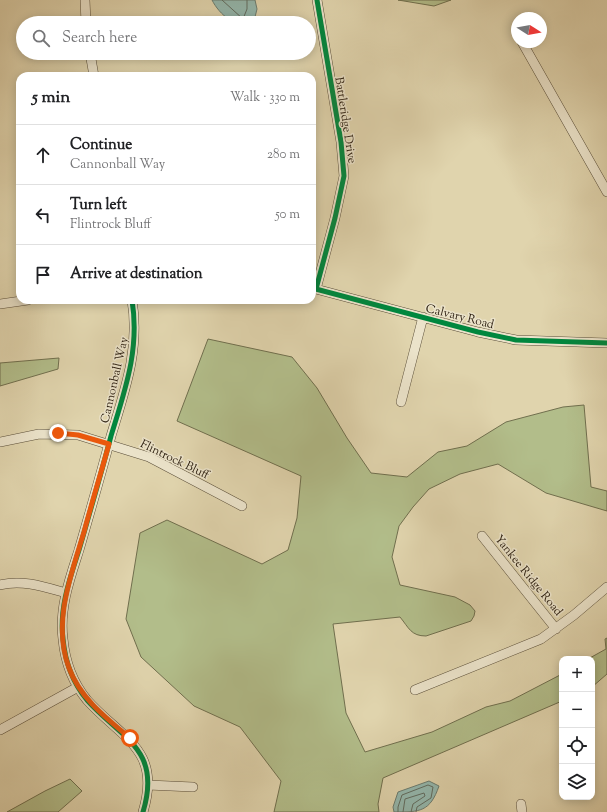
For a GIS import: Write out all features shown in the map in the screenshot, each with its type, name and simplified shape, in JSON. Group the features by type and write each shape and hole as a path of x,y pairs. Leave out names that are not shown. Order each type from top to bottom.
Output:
{"street":[{"path":"85,0 86,16"},
{"name":"Battleridge Drive","path":"316,282 335,218 344,176 342,142 317,0"},
{"path":"525,48 607,192"},
{"path":"91,60 93,72"},
{"name":"Calvary Road","path":"316,290 516,340 607,343"},
{"path":"0,304 16,302"},
{"name":"Cannonball Way","path":"133,304 136,321 135,347 66,593 63,638 68,667 78,687 86,698 130,738 139,751 148,776 147,800 143,812"},
{"path":"401,402 423,317"},
{"name":"Flintrock Bluff","path":"0,442 39,434 58,433 78,435 149,457 242,506"},
{"name":"Yankee Ridge Road","path":"482,536 556,629"},
{"path":"0,585 18,583 32,584 66,593"},
{"path":"414,690 541,639 556,629 607,587"},
{"path":"0,730 78,687"},
{"path":"148,785 193,787"}],"green space":[{"path":"398,0 451,0 434,6"},
{"path":"208,339 292,357 317,388 347,438 371,473 407,477 438,452 467,446 506,422 563,407 584,405 591,487 607,491 607,511 546,493 498,464 460,474 429,489 413,507 399,526 392,557 400,585 455,597 470,605 475,611 471,621 426,636 417,635 414,633 408,628 400,617 333,624 346,713 365,752 432,732 486,707 510,701 559,676 559,702 383,778 378,804 379,812 274,812 281,781 240,727 194,706 141,657 126,619 140,533 167,520 262,564 288,550 297,518 301,476 177,421"},
{"path":"59,358 58,369 0,386 0,363"},
{"path":"607,638 607,674 595,684 595,656 593,656 606,649 605,639"},
{"path":"70,779 82,791 58,812 7,812 45,791"}],"water":[{"path":"212,0 255,0 257,9 255,16 225,16"},
{"path":"429,781 439,786 436,795 428,806 417,811 394,812 393,807 398,792"}],"cycle path":[{"path":"316,289 335,218 344,176 341,142 317,0"},
{"path":"316,289 478,332 516,340 607,343"},
{"path":"132,304 134,335 130,369 66,593 62,627 70,671 82,693 87,700 125,736 143,759 147,773 147,791 143,812"}],"route":[{"path":"58,433 78,435 109,444 66,593 62,626 68,667 78,687 100,713 130,738"}]}
